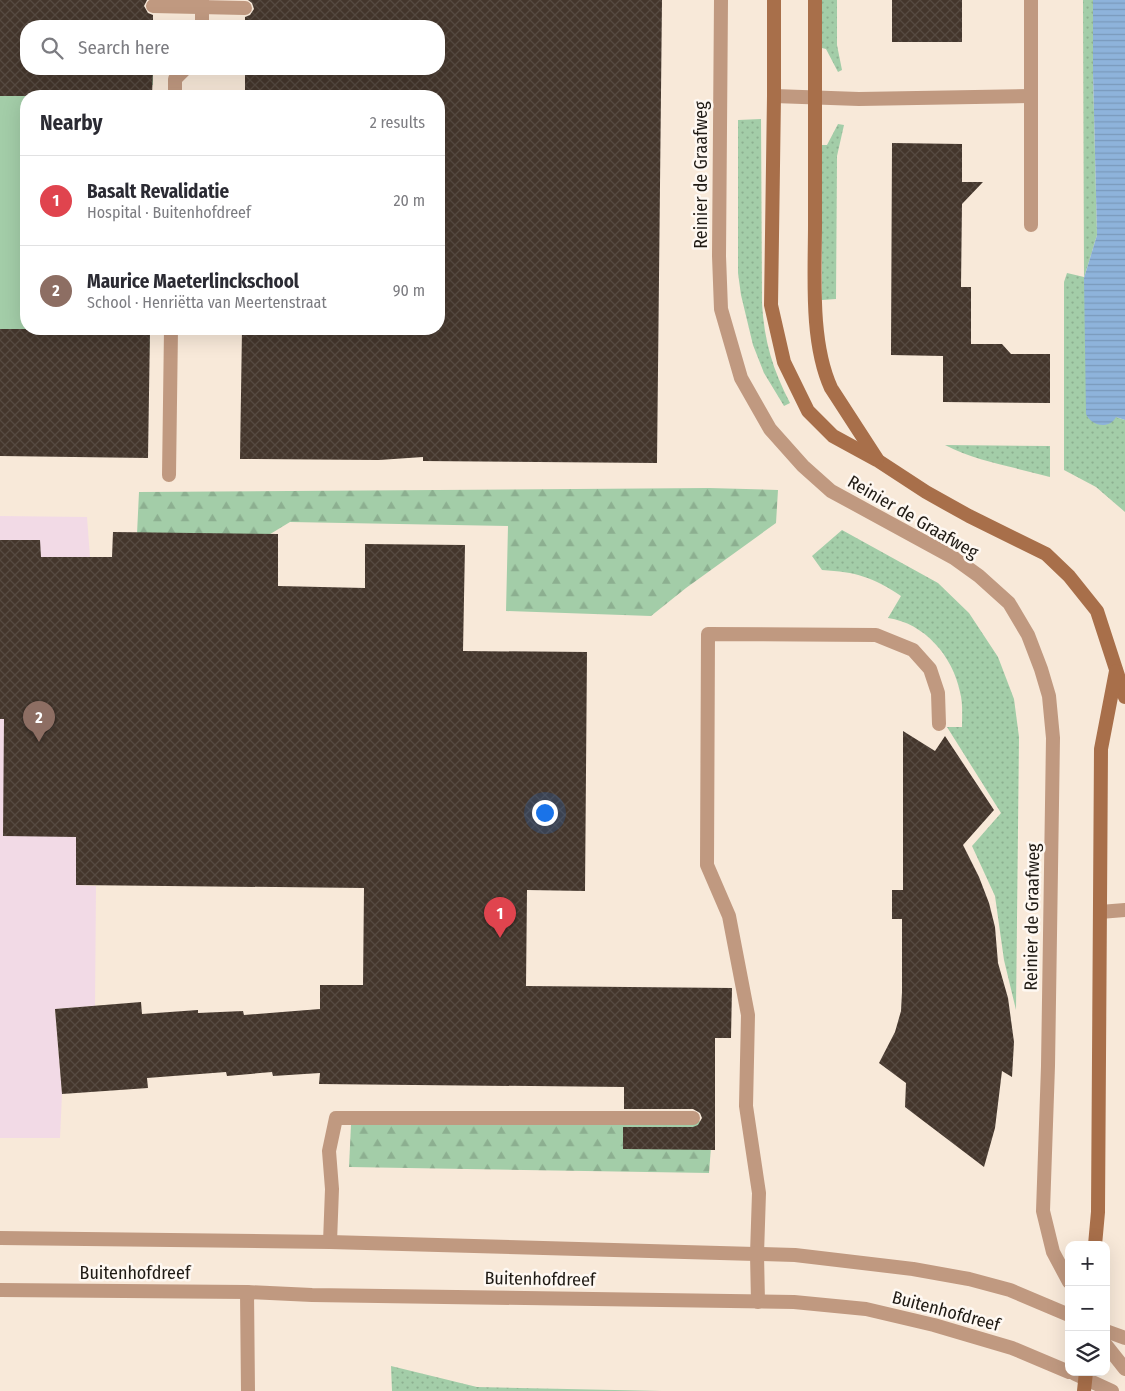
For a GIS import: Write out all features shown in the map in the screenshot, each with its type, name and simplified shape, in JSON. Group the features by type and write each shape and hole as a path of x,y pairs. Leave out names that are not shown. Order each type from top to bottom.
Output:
{"main road":[{"name":"Reinier de Graafweg","path":"774,0 771,305 784,362 808,411 833,436 877,460 926,492 1046,554 1070,576 1097,611 1125,697"},
{"name":"Reinier de Graafweg","path":"816,0 814,98 815,278 817,326 821,359 831,388 877,460"},
{"name":"Reinier de Graafweg","path":"1095,1241 1098,1212 1101,749 1116,668"}],"street":[{"name":"Reinier de Graafweg","path":"721,0 718,256 721,310 742,378 770,429 803,466 831,491 954,558 979,576 1009,603 1028,635 1049,696 1053,738 1048,1066 1042,1211 1053,1252 1065,1274"},
{"path":"1031,0 1031,225"},
{"path":"202,4 202,20"},
{"path":"153,6 202,4 245,8"},
{"path":"175,90 175,79 179,75"},
{"path":"774,96 859,99 1031,96"},
{"path":"169,475 171,335"},
{"path":"758,1302 759,1193 746,1106 748,1015 729,916 707,865 708,634 876,634 913,650 930,669 938,693 939,724"},
{"path":"1100,912 1125,910"},
{"path":"330,1242 332,1190 329,1152 336,1118 693,1118"},
{"name":"Buitenhofdreef","path":"0,1238 330,1242 805,1256 913,1269 969,1279 1010,1290 1065,1313"},
{"name":"Buitenhofdreef","path":"0,1290 247,1292 312,1295 794,1302 866,1310 934,1325 1012,1348 1065,1370"},
{"path":"247,1292 248,1391"},
{"path":"1108,1331 1125,1338"},
{"path":"1110,1350 1125,1369"},
{"name":"Buitenhofdreef","path":"1085,1381 1112,1391"}],"shaded area":[{"path":"0,516 87,517 90,557 89,624 76,837 76,885 96,886 95,1006 55,1009 62,1094 60,1138 0,1138"}],"green space":[{"path":"822,0 837,0 837,45 842,70 838,72 826,49 822,48"},
{"path":"1083,0 1093,0 1097,235 1084,278 1116,417 1125,420 1125,512 1096,487 1064,470 1064,282 1067,273 1084,277"},
{"path":"0,35 20,35 20,75 153,75 153,85 93,81 94,90 20,90 20,335 150,335 149,356 0,353"},
{"path":"761,119 763,317 770,355 790,403 784,406 764,373 753,345 741,295 738,273 738,120"},
{"path":"838,124 844,125 837,156 836,299 822,300 822,145 827,145"},
{"path":"945,445 1050,446 1050,477 983,460"},
{"path":"709,488 778,490 776,523 686,588 651,616 506,611 508,526 290,522 262,539 137,534 139,492"},
{"path":"842,530 938,583 969,613 998,657 1014,699 1019,737 1016,1010 1004,960 995,896 972,846 1001,813 947,727 962,727 962,700 956,679 944,654 925,634 901,621 888,618 901,596 882,584 855,574 822,570 812,556"},
{"path":"713,1121 709,1173 349,1167 351,1125"},
{"path":"391,1366 477,1387 662,1391 392,1391"}],"water":[{"path":"1093,0 1125,0 1125,420 1116,417 1109,424 1105,425 1096,424 1086,414 1084,278 1097,235"}],"building":[{"path":"0,0 147,0 144,6 148,13 153,15 153,20 20,20 20,75 153,75 152,90 20,90 20,96 0,96"},
{"path":"248,0 662,0 657,463 423,461 423,457 379,460 240,459 242,335 445,335 445,90 245,90 245,75 445,75 445,20 245,20 245,17 250,15 254,9 252,3"},
{"path":"892,0 962,0 962,42 892,42"},
{"path":"892,143 962,144 962,182 983,182 962,204 961,287 971,287 971,344 1002,344 1011,354 1050,354 1050,403 943,402 943,356 891,355"},
{"path":"0,329 20,329 20,335 150,335 148,458 0,456"},
{"path":"113,532 278,534 278,586 365,588 365,544 465,545 463,651 587,652 585,891 527,890 526,986 732,988 731,1038 715,1038 715,1150 623,1149 623,1127 693,1127 698,1125 702,1118 700,1113 693,1109 624,1109 624,1087 319,1084 320,1073 273,1076 272,1072 227,1076 226,1072 147,1078 148,1088 62,1094 55,1009 141,1002 142,1014 198,1010 198,1013 243,1011 244,1015 320,1009 320,985 363,985 364,888 76,885 76,837 3,836 4,719 0,719 0,540 40,540 41,557 112,557"},
{"path":"903,731 935,751 945,736 994,810 963,845 979,877 989,903 995,927 998,963 1008,998 1014,1042 1012,1077 1002,1071 995,1128 984,1167 905,1107 906,1083 879,1063 895,1032 901,1011 902,919 892,919 892,890 903,890"}],"place":[{"name":"Maurice Maeterlinckschool","path":"39,742"},
{"name":"Basalt Revalidatie","path":"500,938"}]}
